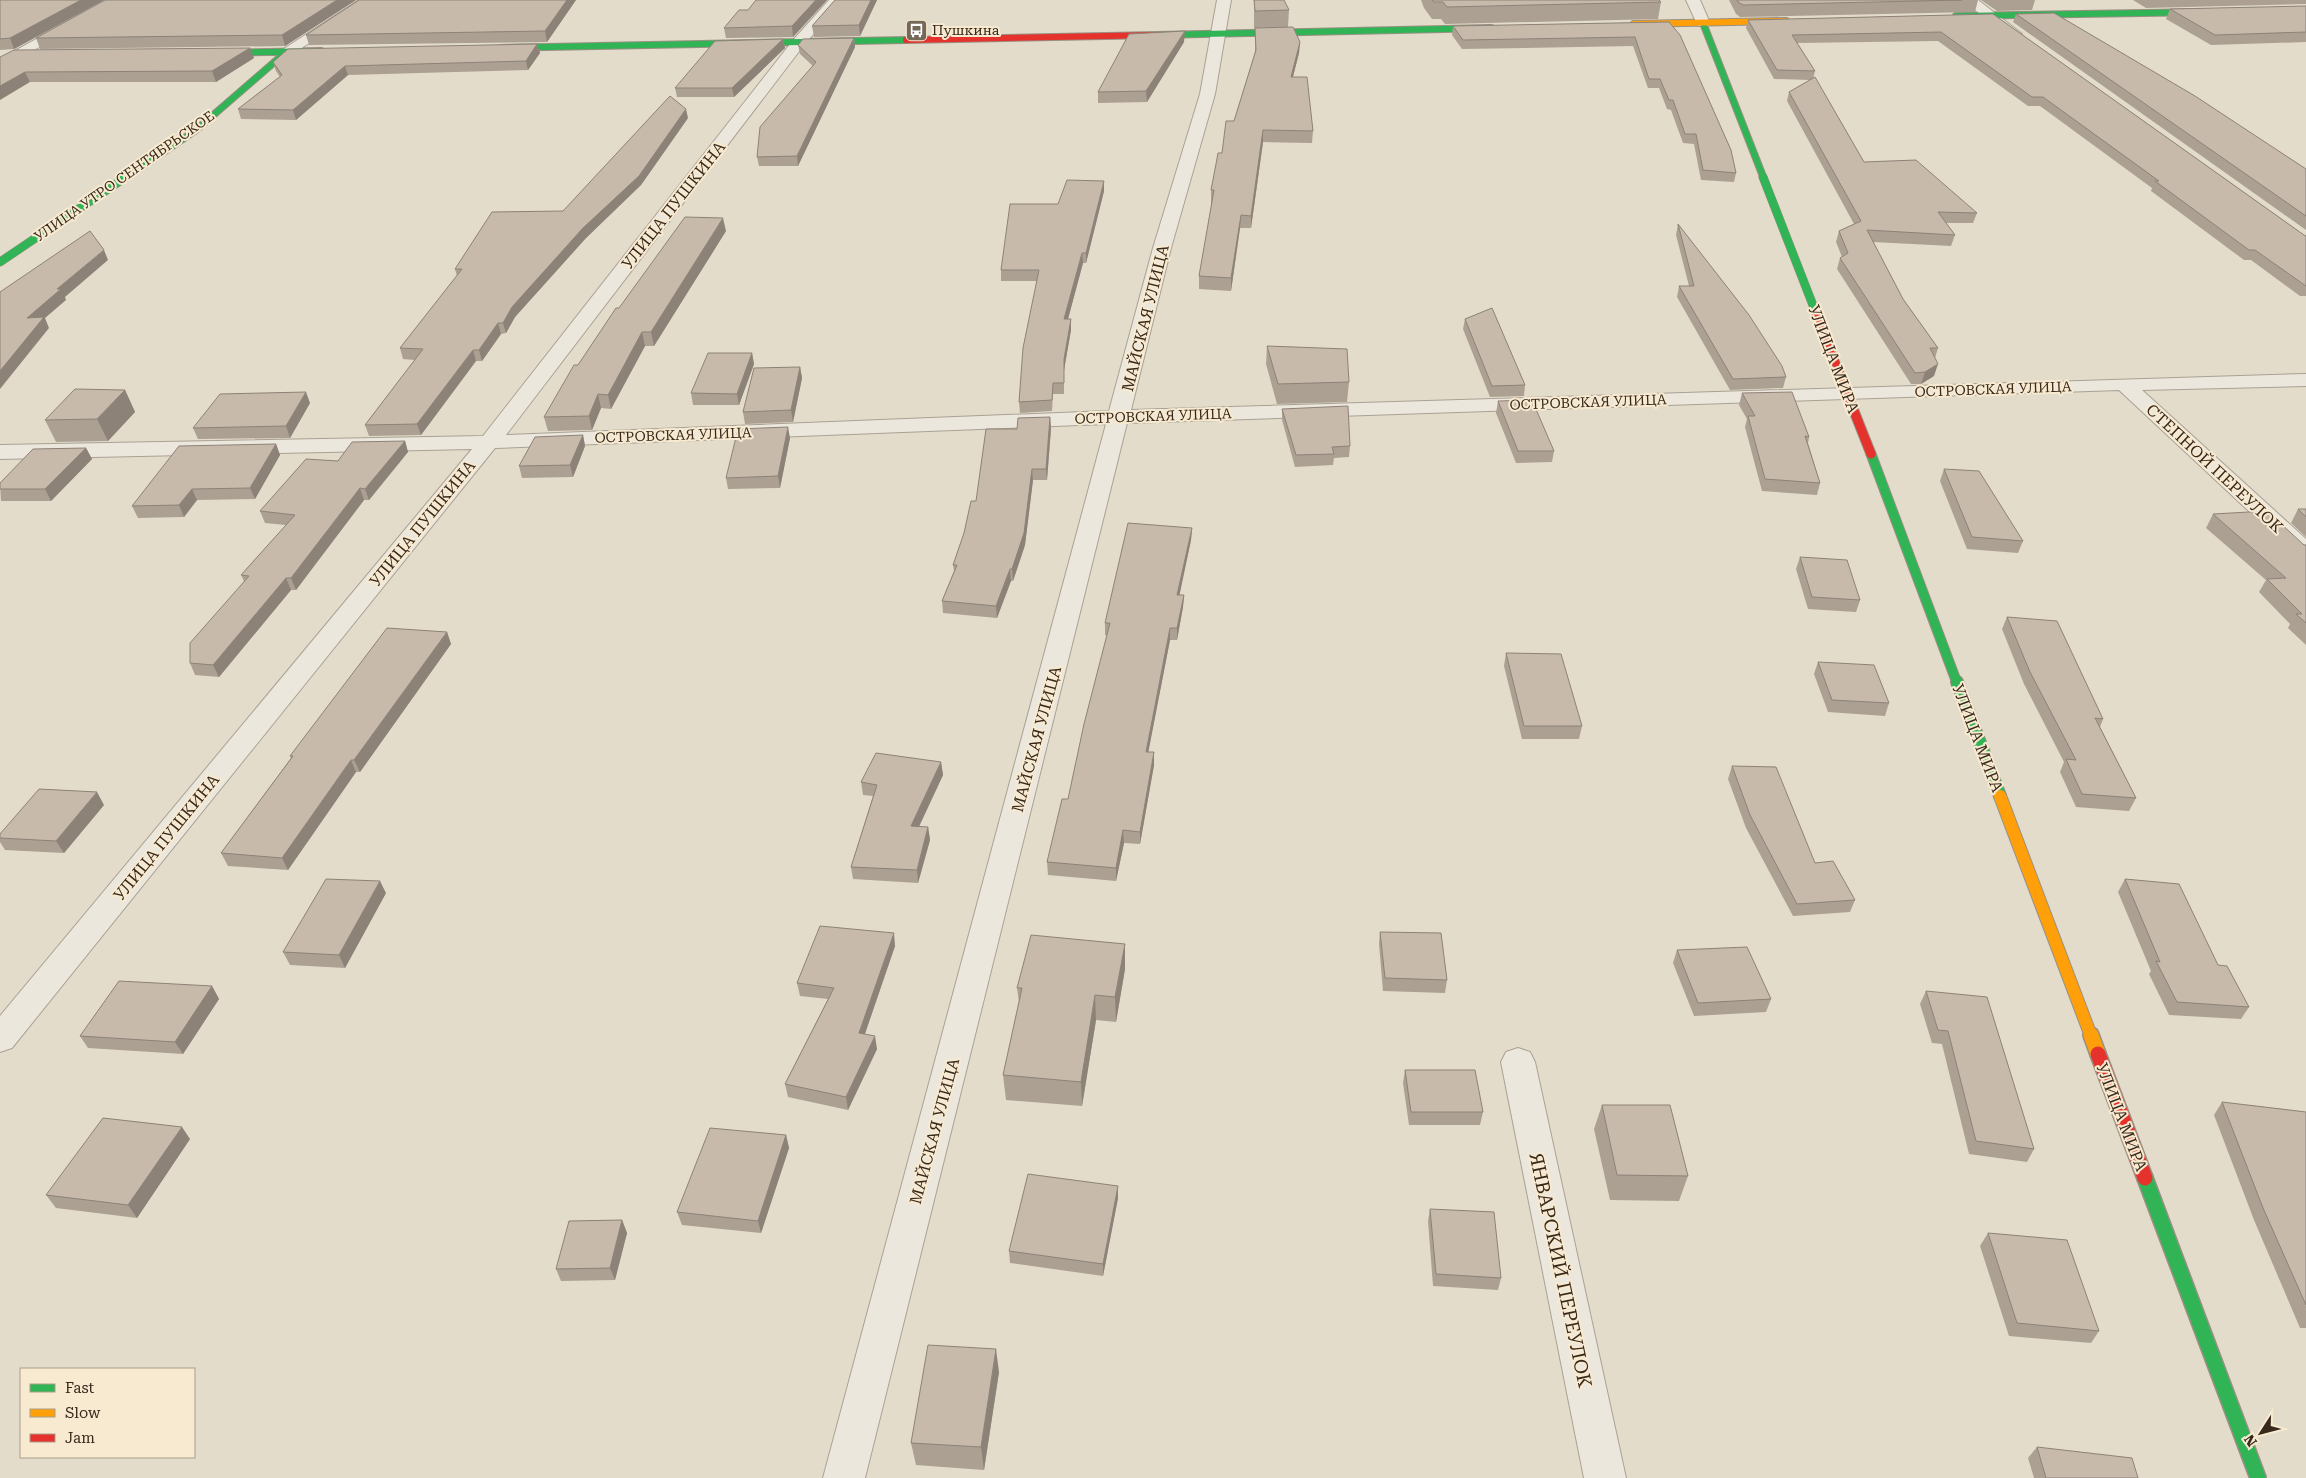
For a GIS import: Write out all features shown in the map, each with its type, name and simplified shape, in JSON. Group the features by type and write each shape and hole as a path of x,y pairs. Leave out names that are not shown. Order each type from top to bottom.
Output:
{"main road":[{"path":"1940,17 2217,11"},
{"path":"1624,25 1802,20"},
{"name":"УЛИЦА МИРА","path":"1703,23 1848,394 2258,1478"},
{"path":"494,48 1506,27"},
{"path":"206,53 336,51"},
{"name":"УЛИЦА УТРО СЕНТЯБРЬСКОЕ","path":"0,262 196,130 286,52"},
{"path":"0,55 47,55"}],"street":[{"path":"0,64 117,0"},
{"name":"УЛИЦА УТРО СЕНТЯБРЬСКОЕ","path":"286,52 368,0"},
{"name":"УЛИЦА ПУШКИНА","path":"0,1039 489,442 799,42 836,0"},
{"name":"МАЙСКАЯ УЛИЦА","path":"844,1478 1120,417 1162,248 1194,144 1221,34 1224,0"},
{"name":"УЛИЦА МИРА","path":"1693,0 1703,23"},
{"path":"1969,0 2030,44"},
{"name":"ОСТРОВСКАЯ УЛИЦА","path":"3,455 489,442 1120,417 2124,384 2306,380"},
{"name":"СТЕПНОЙ ПЕРЕУЛОК","path":"2124,384 2306,552"},
{"name":"ЯНВАРСКИЙ ПЕРЕУЛОК","path":"1518,1062 1605,1478"}],"building":[{"path":"0,0 81,0 10,38 0,39"},
{"path":"105,0 337,0 282,35 36,38"},
{"path":"359,0 567,0 545,31 306,35"},
{"path":"756,0 816,0 792,26 724,28 739,10 748,10"},
{"path":"835,0 871,0 859,25 812,26"},
{"path":"1254,0 1284,0 1289,10 1255,11"},
{"path":"1432,0 1659,0 1661,2 1447,7 1443,2 1434,2"},
{"path":"1737,0 1962,0 1743,5"},
{"path":"2306,6 2306,32 2215,35 2170,9"},
{"path":"2054,13 2195,96 2306,169 2306,216 2016,14"},
{"path":"1993,14 2306,236 2306,286 2255,250 2249,250 2155,181 2159,181 2043,97 2032,97 1941,32 1792,35 1815,71 1777,70 1748,20"},
{"path":"1669,22 1680,35 1731,150 1736,173 1703,170 1696,134 1685,134 1673,100 1669,100 1660,79 1649,79 1635,37 1463,40 1453,26"},
{"path":"1293,27 1300,42 1291,77 1307,77 1313,131 1263,130 1251,216 1241,215 1231,278 1199,276 1214,190 1211,190 1218,153 1222,153 1226,121 1234,121 1256,50 1255,28"},
{"path":"1185,31 1146,91 1098,92 1129,34"},
{"path":"854,38 797,156 757,157 760,127 816,62 798,45 803,39"},
{"path":"783,39 732,88 675,88 715,41"},
{"path":"537,44 526,61 345,66 293,110 238,109 282,75 273,62 288,49"},
{"path":"250,48 212,71 25,72 0,86 0,57 14,50"},
{"path":"1815,77 1864,162 1916,160 1977,213 1938,212 1955,235 1867,230 1903,299 1938,348 1930,348 1938,364 1925,372 1915,373 1840,258 1848,253 1839,231 1861,221 1789,92"},
{"path":"670,96 686,109 639,176 583,228 512,307 503,323 498,323 479,350 473,350 417,424 365,425 423,349 400,348 462,269 455,269 492,212 563,211"},
{"path":"1067,180 1104,181 1086,253 1082,253 1064,319 1071,319 1064,359 1064,383 1053,383 1052,400 1019,402 1023,348 1039,270 1001,270 1010,204 1058,204"},
{"path":"685,217 723,218 651,332 642,332 608,395 598,394 589,416 544,417 574,365 578,365 616,308 619,308"},
{"path":"1678,224 1749,315 1782,366 1786,377 1733,379 1679,286 1694,286"},
{"path":"90,231 104,250 57,289 61,289 27,318 44,317 0,371 0,292"},
{"path":"1492,308 1525,385 1492,386 1465,319"},
{"path":"1267,346 1347,349 1349,382 1278,384"},
{"path":"708,353 752,353 737,394 691,393"},
{"path":"800,367 791,410 743,412 754,368"},
{"path":"75,389 125,390 97,419 45,420"},
{"path":"306,392 286,426 193,428 220,394"},
{"path":"1792,392 1809,437 1805,436 1820,483 1765,479 1748,416 1755,416 1742,393"},
{"path":"1532,400 1554,451 1518,451 1498,401"},
{"path":"1348,406 1350,446 1332,447 1334,454 1296,455 1282,409"},
{"path":"1050,417 1046,469 1032,469 1024,533 1012,569 1010,569 996,606 942,601 957,565 953,565 964,533 971,501 976,501 986,429 1017,429 1018,418"},
{"path":"788,427 778,476 726,478 738,429"},
{"path":"583,435 570,465 519,466 535,437"},
{"path":"405,441 365,489 360,488 291,578 286,578 213,665 190,663 190,643 249,576 241,575 295,515 260,511 306,459 338,461 352,442"},
{"path":"276,444 250,488 192,489 179,505 132,506 179,446"},
{"path":"86,448 45,489 0,489 0,483 33,449"},
{"path":"1944,469 1979,471 2023,541 1972,537"},
{"path":"2298,509 2306,509 2306,517"},
{"path":"2267,511 2306,545 2306,623 2296,614 2302,614 2267,579 2286,578 2213,514"},
{"path":"1128,523 1192,528 1177,595 1184,595 1177,628 1170,628 1146,752 1154,752 1140,832 1123,830 1116,868 1047,862 1062,799 1068,799 1084,724 1110,623 1105,623"},
{"path":"1800,557 1847,560 1860,600 1812,597"},
{"path":"2007,617 2057,621 2103,719 2095,718 2136,798 2082,794 2066,759 2076,760 2030,672"},
{"path":"387,628 447,632 354,760 351,760 282,858 221,853 293,756 290,756"},
{"path":"1506,653 1561,654 1582,726 1524,726"},
{"path":"1818,662 1874,665 1889,703 1832,700"},
{"path":"876,753 941,762 911,826 928,827 917,870 851,867 877,785 861,782"},
{"path":"1732,766 1776,767 1815,863 1833,861 1855,900 1797,904 1750,815"},
{"path":"39,789 97,792 56,841 0,838 0,834"},
{"path":"326,879 380,881 339,955 283,952"},
{"path":"2125,879 2179,884 2218,965 2227,966 2249,1007 2177,1002 2156,961 2160,962"},
{"path":"820,926 894,933 859,1033 875,1036 846,1097 785,1084 834,988 797,983"},
{"path":"1380,932 1441,933 1447,980 1385,978"},
{"path":"1031,935 1125,944 1115,997 1095,995 1081,1082 1003,1075 1022,988 1017,988"},
{"path":"1747,947 1771,999 1698,1003 1677,950"},
{"path":"119,981 212,986 175,1042 80,1036"},
{"path":"1926,991 1987,997 2034,1149 1976,1141 1948,1031 1938,1030"},
{"path":"1405,1070 1475,1070 1483,1112 1411,1112"},
{"path":"2222,1102 2306,1112 2306,1305 2263,1208"},
{"path":"1602,1105 1670,1105 1688,1176 1617,1175"},
{"path":"103,1118 182,1127 128,1205 46,1195"},
{"path":"710,1128 786,1135 758,1221 677,1212"},
{"path":"1028,1174 1118,1186 1103,1264 1009,1251"},
{"path":"1430,1209 1494,1212 1501,1278 1436,1274"},
{"path":"622,1220 610,1268 556,1269 569,1221"},
{"path":"1988,1233 2067,1240 2099,1331 2017,1323"},
{"path":"928,1345 996,1349 981,1447 911,1443"},
{"path":"2037,1447 2132,1458 2138,1478 2046,1478"}],"traffic: fast":[{"path":"1956,16 2206,12"},
{"path":"1703,23 1816,313"},
{"path":"1157,35 1491,28"},
{"path":"501,48 906,40"},
{"path":"214,53 321,51"},
{"path":"0,262 196,130 286,52"},
{"path":"1871,454 2000,796"},
{"path":"2145,1178 2258,1478"}],"traffic: slow":[{"path":"1634,24 1786,21"},
{"path":"2000,796 2098,1054"}],"traffic: jam":[{"path":"906,40 1157,35"},
{"path":"1816,313 1871,454"},
{"path":"2098,1054 2145,1178"}],"place":[{"name":"Пушкина","path":"916,30"}]}
